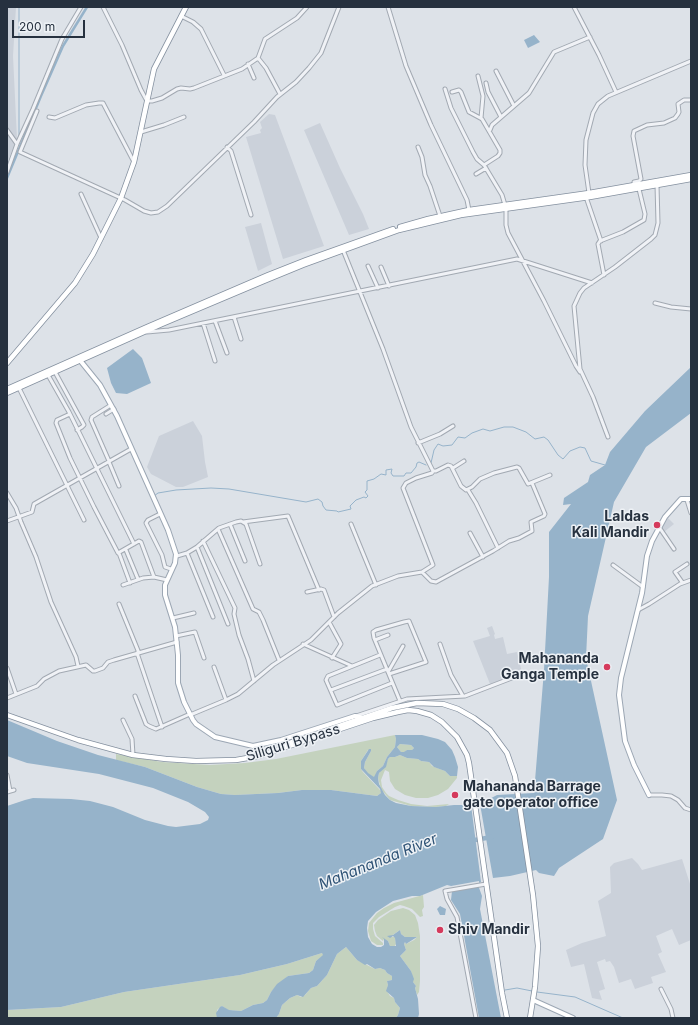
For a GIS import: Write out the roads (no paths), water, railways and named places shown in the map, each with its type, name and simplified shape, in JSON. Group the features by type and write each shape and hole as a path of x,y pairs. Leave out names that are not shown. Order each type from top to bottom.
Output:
{"highway":[{"path":"7,363 80,277 101,238 121,198 134,162 156,65 186,7"},
{"path":"7,389 264,281 399,230 461,215 504,207 588,196 648,185 691,175"},
{"path":"648,185 657,185 691,178"},
{"path":"84,357 268,275 384,232 440,216 469,210 504,207"},
{"path":"7,393 55,372 79,359"},
{"path":"243,758 267,752 286,744 408,704 443,704 467,713 490,730 507,753 515,776 533,895 538,946 535,987 530,1018"},
{"name":"Siliguri Bypass","path":"7,715 78,740 133,755 196,761 225,760 259,756 389,713 408,710 431,715 442,722 457,737 467,755 487,883"},
{"path":"487,883 502,993 507,1018"}],"main road":[{"path":"84,357 87,368"},
{"path":"79,359 100,385 112,407 170,536 176,556 167,580 165,595 173,618 177,640 178,683 184,702 196,724 215,737 253,746 281,740 355,716 363,718"},
{"path":"649,795 634,765 625,741 620,695 621,678 643,588 647,556 652,541 665,517 681,499 689,500"},
{"path":"533,999 573,1018"}],"street":[{"path":"7,172 17,144 62,39 81,7"},
{"path":"103,7 122,45 137,82 148,100 162,98 181,88 194,88 242,69 258,58 265,39 297,18 307,7"},
{"path":"37,111 26,135 21,152 121,198 148,213 160,211 254,122 280,94 296,82 317,59 324,47 339,7"},
{"path":"388,7 406,66 431,125 467,200 469,210"},
{"path":"574,7 616,92"},
{"path":"181,16 193,22 201,29 224,75"},
{"path":"490,130 491,125 529,93 554,52 590,37"},
{"path":"258,58 266,68 280,94"},
{"path":"601,241 588,196 585,159 588,129 593,113 598,104 605,97 691,60"},
{"path":"248,64 254,78"},
{"path":"496,71 514,106"},
{"path":"478,76 483,96 481,118"},
{"path":"486,83 488,92 501,117"},
{"path":"445,89 451,108 475,155 480,163 484,165 502,195 506,228 576,366 583,375"},
{"path":"452,92 460,91 469,112 472,115 481,118 490,130 500,153 484,165"},
{"path":"604,275 598,244 601,241 623,232 644,220 645,214 634,182 641,179 633,136 634,131 647,125 664,123 675,118 679,112 678,104 684,100 691,100"},
{"path":"49,117 55,118 86,105 103,103 134,162"},
{"path":"141,132 164,126 184,117"},
{"path":"7,130 17,144"},
{"path":"22,133 26,135"},
{"path":"418,146 422,157 425,175 440,216"},
{"path":"227,147 231,151 251,215"},
{"path":"476,174 486,168"},
{"path":"608,437 579,362 574,308 580,293 651,239 656,233 658,223 657,185"},
{"path":"81,194 101,238"},
{"path":"343,250 366,311 383,350 411,426 433,471"},
{"path":"145,332 215,321 517,259 592,283"},
{"path":"368,266 378,288"},
{"path":"381,267 389,286"},
{"path":"655,303 671,307 691,309"},
{"path":"234,317 241,339"},
{"path":"215,321 227,352"},
{"path":"203,323 214,361"},
{"path":"55,372 84,425 77,430"},
{"path":"48,375 70,414 134,544"},
{"path":"19,388 84,520"},
{"path":"106,414 112,407"},
{"path":"112,407 92,417 91,420 119,486"},
{"path":"70,414 57,420 56,423 94,507 119,553 130,583"},
{"path":"418,443 440,434 453,426"},
{"path":"7,522 32,511 34,504 131,449"},
{"path":"453,468 464,461"},
{"path":"135,696 143,718 148,725 156,729 226,700 238,694 279,660 310,640 354,600 376,585 398,576 422,572 432,566 434,563 403,488 406,483 432,473 433,471 449,465 453,468 461,486 468,490 476,503 498,548"},
{"path":"468,490 480,479 494,473 517,467 519,468 527,484 550,475"},
{"path":"422,572 431,581 436,582 483,557 510,540 519,538 532,531 531,522 545,514 532,483"},
{"path":"7,492 16,508 36,556 52,602 76,657 78,666"},
{"path":"689,500 691,513"},
{"path":"160,514 148,520 146,523 160,551 165,567 171,569"},
{"path":"176,556 187,553 197,547 218,529 230,524 288,516 319,590"},
{"path":"244,522 260,564"},
{"path":"230,524 245,560"},
{"path":"351,524 376,585"},
{"path":"659,527 674,549"},
{"path":"218,529 253,609 259,612 263,620 279,660"},
{"path":"470,533 483,557"},
{"path":"204,541 235,608 234,614 239,635 254,681"},
{"path":"119,553 134,544 141,542 154,577"},
{"path":"197,547 228,624"},
{"path":"126,550 138,580"},
{"path":"187,553 213,617"},
{"path":"682,582 675,572 686,564"},
{"path":"614,566 643,588"},
{"path":"123,585 154,577 167,580"},
{"path":"638,610 682,582 691,580"},
{"path":"306,592 324,590 334,617"},
{"path":"119,604 138,653 162,727"},
{"path":"173,618 194,613"},
{"path":"331,690 388,672 426,662 410,622 408,621 373,632 380,655 388,672 400,700"},
{"path":"329,622 341,644 332,658"},
{"path":"7,698 35,687 54,673 86,665 95,672 103,668 108,662 177,640 195,632 204,658"},
{"path":"375,640 388,636"},
{"path":"303,644 352,666"},
{"path":"440,644 451,675 463,696"},
{"path":"388,672 403,646"},
{"path":"380,655 326,677 326,680 338,705 392,683"},
{"path":"214,667 226,700"},
{"path":"7,668 16,694"},
{"path":"355,716 400,700 415,697 463,696 517,676"},
{"path":"123,720 132,739 133,755"},
{"path":"7,775 10,791"},
{"path":"649,795 671,796 678,800 686,808 691,810"},
{"path":"476,1018 457,916 447,899 445,891 487,883"},
{"path":"661,989 671,1008 673,1018"}],"water":[{"path":"534,35 540,42 528,48 524,40"},
{"path":"133,349 142,358 151,383 127,394 116,393 111,383 107,368"},
{"path":"691,367 691,413 646,447 614,502 588,616 586,658 617,800 603,839 559,868 554,876 539,873 536,870 493,878 480,804 497,795 534,793 544,670 549,577 549,532 571,504 563,505 564,498 588,482 590,475 605,465 610,452 645,411"},
{"path":"7,720 57,741 98,755 145,767 197,787 221,794 235,795 278,793 302,790 331,790 377,796 381,793 380,789 361,769 361,761 369,749 371,749 371,751 365,762 364,768 374,777 395,747 395,735 422,735 438,739 445,742 452,750 458,767 457,776 450,776 445,771 434,767 429,762 407,758 400,755 390,757 388,759 386,767 379,773 379,784 385,795 396,803 411,806 436,807 471,805 481,882 479,883 479,881 451,886 447,885 420,896 412,896 393,901 376,912 368,921 368,937 372,944 377,947 384,945 384,939 382,937 388,941 390,946 396,946 395,938 393,936 390,938 387,936 393,935 400,930 401,934 405,937 417,937 406,944 405,942 404,944 406,950 400,956 411,971 414,979 413,982 416,986 415,988 418,999 418,1018 396,1018 400,1008 395,1002 394,998 386,991 388,985 387,981 392,980 392,976 385,970 380,968 375,969 357,960 346,947 337,954 327,975 317,986 311,988 303,997 297,995 290,998 282,1005 276,1018 217,1018 216,1013 222,1006 229,1010 241,1011 253,1005 263,1003 267,1000 277,984 288,976 309,973 313,970 316,961 323,955 322,953 287,964 240,975 124,992 61,1007 7,1010 7,806 33,798 90,801 113,807 145,820 176,827 200,824 208,820 209,817 205,812 188,802 153,788 99,774 27,763 7,756","holes":["400,744 411,745 414,748 404,752 401,752 397,747"]},
{"path":"478,885 482,896 480,909 501,1018 479,1018 460,914 451,900 452,891"},
{"path":"440,906 446,909 445,915 440,915 437,909"}],"waterway":[{"path":"19,7 19,138"},
{"path":"7,178 63,46 87,7"},
{"path":"431,463 434,450 438,444 443,446 452,445 458,437 465,438 472,433 483,429 490,431 504,427 513,427 526,432 535,439 544,437 563,459 570,451 580,447 585,448 591,461 605,465"},
{"path":"154,496 158,493 176,490 211,488 229,489 306,502 318,499 322,502 326,510 338,512 351,509 350,506 356,500 364,497 366,498 368,496 365,492 367,490 367,481 374,479 381,474 386,475 386,470 392,469 391,473 393,476 404,476 406,473 411,473 416,467 417,463 419,462 426,465"},
{"name":"Mahananda River","path":"469,841 492,837"},
{"path":"505,990 517,988 532,991"},
{"path":"537,992 575,997 623,1018"}],"place":[{"name":"Laldas Kali Mandir","path":"657,525"},
{"name":"Mahananda Ganga Temple","path":"607,667"},
{"name":"Mahananda Barrage gate operator office","path":"455,795"},
{"name":"Shiv Mandir","path":"440,930"}]}
